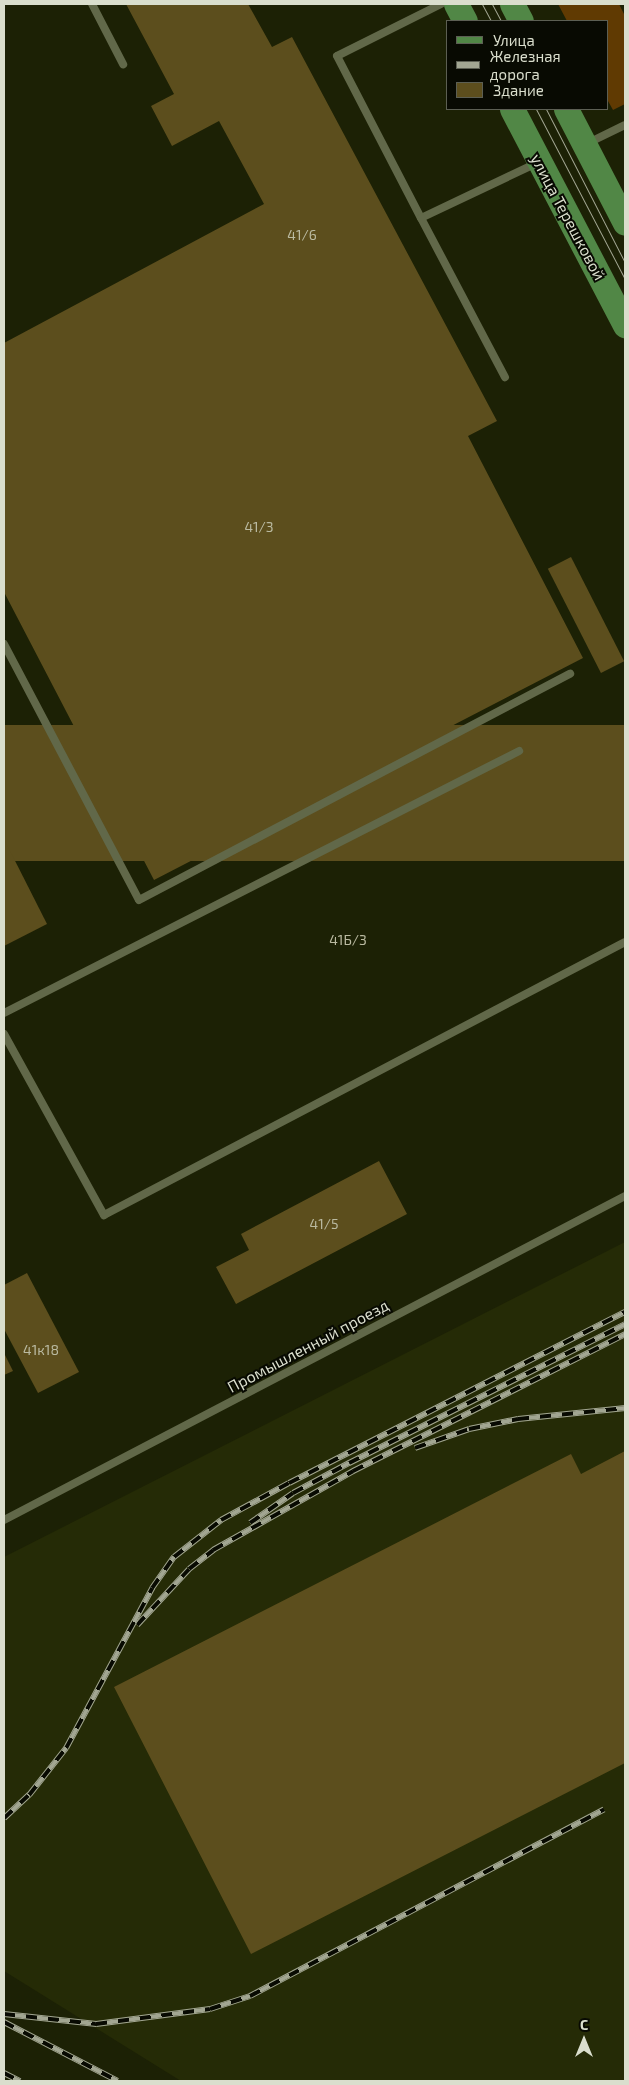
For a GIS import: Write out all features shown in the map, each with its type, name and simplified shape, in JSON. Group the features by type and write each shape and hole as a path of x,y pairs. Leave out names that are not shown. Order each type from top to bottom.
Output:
{"main road":[{"path":"456,4 464,20"},
{"path":"512,4 520,20"},
{"name":"улица Терешковой","path":"513,110 625,325"},
{"path":"566,110 625,223"}],"lane":[{"path":"92,4 123,64"},
{"path":"441,4 338,56 420,218 505,377"},
{"path":"584,145 625,125"},
{"path":"420,218 540,162"},
{"path":"4,644 138,900 570,674"},
{"path":"4,1013 519,751"},
{"path":"4,1034 104,1215 625,942"},
{"name":"Промышленный проезд","path":"4,1520 625,1196"}],"shaded area":[{"path":"558,4 619,4 625,16 625,104 613,110 609,103 609,20 566,20"},
{"path":"625,1242 625,2081 181,2081 4,1971 4,1557"}],"building":[{"path":"126,4 248,4 272,47 292,37 497,421 468,436 583,658 154,880 4,592 4,343 264,204 219,121 172,146 151,106 174,94"},
{"path":"571,557 624,661 601,673 548,569"},
{"path":"4,725 625,725 625,861 4,861"},
{"path":"4,839 47,924 4,946"},
{"path":"379,1161 407,1214 236,1304 216,1267 249,1250 241,1234"},
{"path":"27,1273 79,1372 38,1393 4,1329 4,1285"},
{"path":"4,1353 13,1371 4,1375"},
{"path":"625,1451 625,1763 251,1954 114,1687 571,1454 581,1474"}],"tram line":[{"path":"482,4 490,20"},
{"path":"492,4 500,20"},
{"path":"537,110 625,279"},
{"path":"547,110 625,263"}],"railway":[{"path":"4,1818 29,1795 66,1748 152,1588 174,1557 221,1520 289,1483 625,1312"},
{"path":"250,1523 293,1493 349,1463 625,1324"},
{"path":"137,1625 189,1569 213,1550 353,1471 625,1334"},
{"path":"415,1448 469,1429 518,1419 625,1408"},
{"path":"4,2014 96,2024 210,2009 250,1996 604,1809"},
{"path":"4,2022 118,2081"},
{"path":"4,2073 20,2081"}]}
